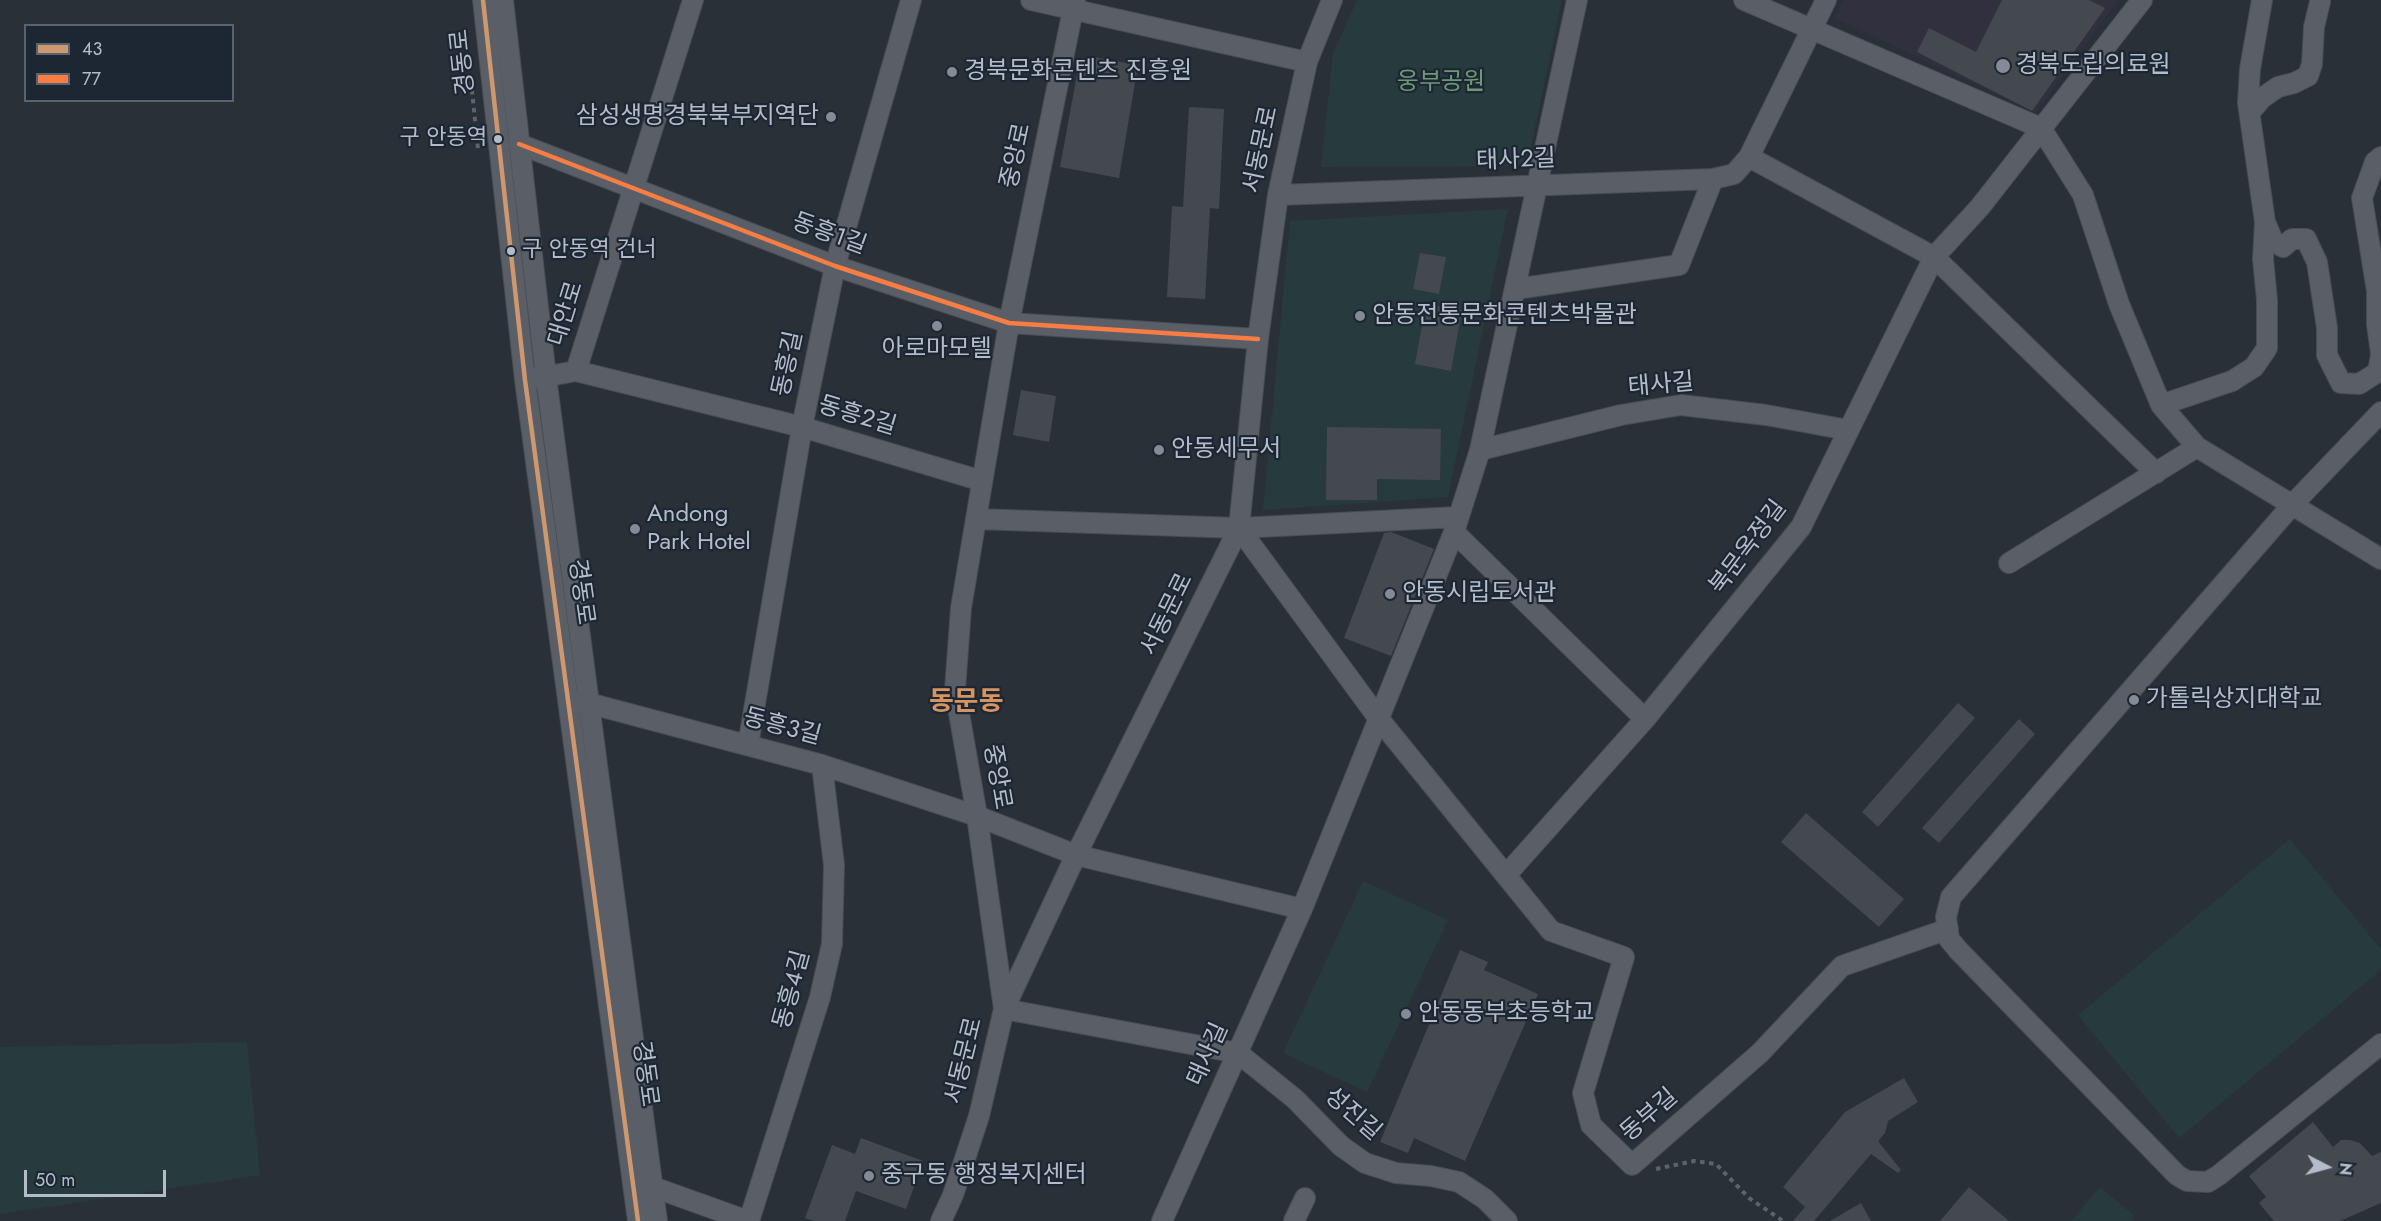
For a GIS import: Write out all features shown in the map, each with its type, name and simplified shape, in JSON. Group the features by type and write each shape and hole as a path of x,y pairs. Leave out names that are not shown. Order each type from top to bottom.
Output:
{"street":[{"name":"경동로","path":"483,0 525,380 579,704 644,1188 657,1221"},
{"name":"경동로","path":"503,0 546,377 579,704"},
{"name":"대안로","path":"525,380 576,371 693,0"},
{"name":"동흥길","path":"748,745 802,427 835,266 912,0"},
{"path":"1031,0 1074,5 1307,62"},
{"name":"서동문로","path":"941,1221 953,1195 979,1116 1004,1009 1076,855 1239,528 1258,339 1278,195 1307,62 1332,0"},
{"name":"태사길","path":"1162,1221 1302,909 1456,525 1480,450 1539,185 1577,0"},
{"path":"1744,0 2041,128 2083,195 2119,304 2161,405 2197,447 2381,559"},
{"name":"태사2길","path":"1278,195 1713,179 1734,174 1749,157 1826,0"},
{"name":"북문옥정길","path":"1507,874 1645,719 1802,527 1934,257 1980,207 2142,0"},
{"path":"2161,405 2232,381 2254,367 2267,348 2267,300 2263,259 2265,222 2250,112 2250,69 2262,0"},
{"path":"2250,112 2262,98 2278,87 2308,76 2312,64 2314,27 2320,2"},
{"name":"중앙로","path":"1004,1009 977,816 955,690 961,608 1009,323 1074,5"},
{"path":"519,144 634,189"},
{"path":"2265,222 2273,241 2283,247 2292,239 2307,239 2317,262 2326,328 2327,355 2341,383 2359,384 2378,372 2381,354 2377,325 2377,291 2362,198 2375,162 2381,156"},
{"path":"1749,157 1934,257 2156,473"},
{"path":"1516,290 1679,265 1713,179"},
{"name":"동흥1길","path":"634,189 835,266 1009,323"},
{"path":"1009,323 1258,339"},
{"name":"동흥2길","path":"576,371 802,427 982,482"},
{"name":"태사길","path":"1480,450 1621,415 1681,405 1766,415 1848,430"},
{"path":"2381,412 2293,504 1951,897 1946,917 1949,939 1959,951 2177,1175 2187,1181 2208,1182 2219,1175 2381,1044"},
{"path":"2009,563 2197,447"},
{"path":"976,519 1239,528 1456,525 1645,719"},
{"path":"1239,528 1379,719 1507,874"},
{"name":"동흥3길","path":"579,704 822,765 977,816 1076,855"},
{"name":"동흥4길","path":"749,1221 820,997 832,944 834,864 822,765"},
{"path":"1076,855 1302,909"},
{"name":"동부길","path":"1507,874 1551,931 1624,957 1583,1093 1591,1125 1632,1165 1760,1053 1842,966 1948,929"},
{"path":"1004,1009 1238,1053"},
{"name":"성진길","path":"1238,1053 1295,1099 1341,1146 1365,1163 1396,1173 1431,1176 1459,1182 1485,1199 1507,1221"},
{"name":"경동로","path":"638,1221 644,1188"},
{"path":"644,1188 749,1221"},
{"path":"1294,1221 1305,1198"}],"path":[{"path":"1632,1165 1655,1169 1694,1161 1716,1164 1749,1198 1783,1221"}],"shaded area":[{"name":"경북도립의료원","path":"1844,0 2118,0 2036,113 1835,18"}],"green space":[{"name":"웅부공원","path":"1357,0 1562,0 1527,166 1321,167 1333,54"},
{"path":"1508,209 1448,497 1263,510 1290,221"},
{"path":"2290,839 2381,949 2381,970 2179,1138 2078,1015"},
{"path":"1363,881 1448,920 1367,1092 1283,1053"},
{"path":"247,1042 260,1175 0,1214 0,1047"},
{"path":"2100,1187 2135,1216 2131,1221 2071,1221"}],"building":[{"path":"2002,0 2089,0 2105,8 2032,111 1917,52 1929,28 1976,52"},
{"path":"1094,57 1138,65 1119,178 1060,167 1078,69"},
{"path":"1189,107 1224,109 1219,209 1210,208 1205,299 1167,297 1172,206 1183,207"},
{"path":"1420,253 1446,257 1439,294 1413,289"},
{"path":"1426,304 1462,310 1451,371 1415,364"},
{"path":"1021,390 1056,396 1049,442 1013,435"},
{"path":"1327,427 1441,429 1440,480 1377,479 1377,500 1326,500"},
{"name":"안동시립도서관","path":"1391,532 1434,549 1391,656 1344,638 1384,533"},
{"path":"1958,703 1975,718 1878,827 1862,812"},
{"path":"2019,719 2035,734 1939,843 1922,828"},
{"path":"1806,813 1904,899 1879,927 1781,842"},
{"path":"1460,950 1488,962 1484,970 1538,994 1465,1161 1414,1138 1408,1153 1380,1142"},
{"path":"1904,1078 1918,1102 1888,1121 1885,1133 1878,1141 1901,1170 1898,1173 1871,1154 1814,1221 1793,1221 1805,1207 1783,1187 1845,1112"},
{"path":"2313,1122 2333,1147 2341,1140 2350,1140 2360,1143 2372,1156 2381,1152 2381,1203 2340,1221 2274,1221 2259,1203 2266,1197 2249,1176"},
{"name":"중구동 행정복지센터","path":"861,1138 923,1161 906,1209 856,1191 845,1221 814,1221 805,1218 832,1145 855,1154"},
{"path":"1969,1187 2009,1221 1940,1221"},
{"path":"1861,1203 1871,1221 1830,1221"}],"transit line":[{"name":"43","path":"483,0 525,380 638,1221"},
{"name":"77","path":"519,144 835,266 1009,323 1258,339"}],"place":[{"name":"경북도립의료원","path":"2003,66"},
{"name":"경북문화콘텐츠 진흥원","path":"952,72"},
{"name":"삼성생명경북북부지역단","path":"831,117"},
{"name":"구 안동역","path":"498,139"},
{"name":"구 안동역 건너","path":"511,251"},
{"name":"안동전통문화콘텐츠박물관","path":"1360,316"},
{"name":"아로마모텔","path":"937,326"},
{"name":"안동세무서","path":"1159,450"},
{"name":"Andong Park Hotel","path":"635,529"},
{"name":"안동시립도서관","path":"1390,594"},
{"name":"가톨릭상지대학교","path":"2134,700"},
{"name":"안동동부초등학교","path":"1406,1014"},
{"name":"중구동 행정복지센터","path":"869,1176"}],"district":[{"name":"동문동","path":"966,703"}]}
